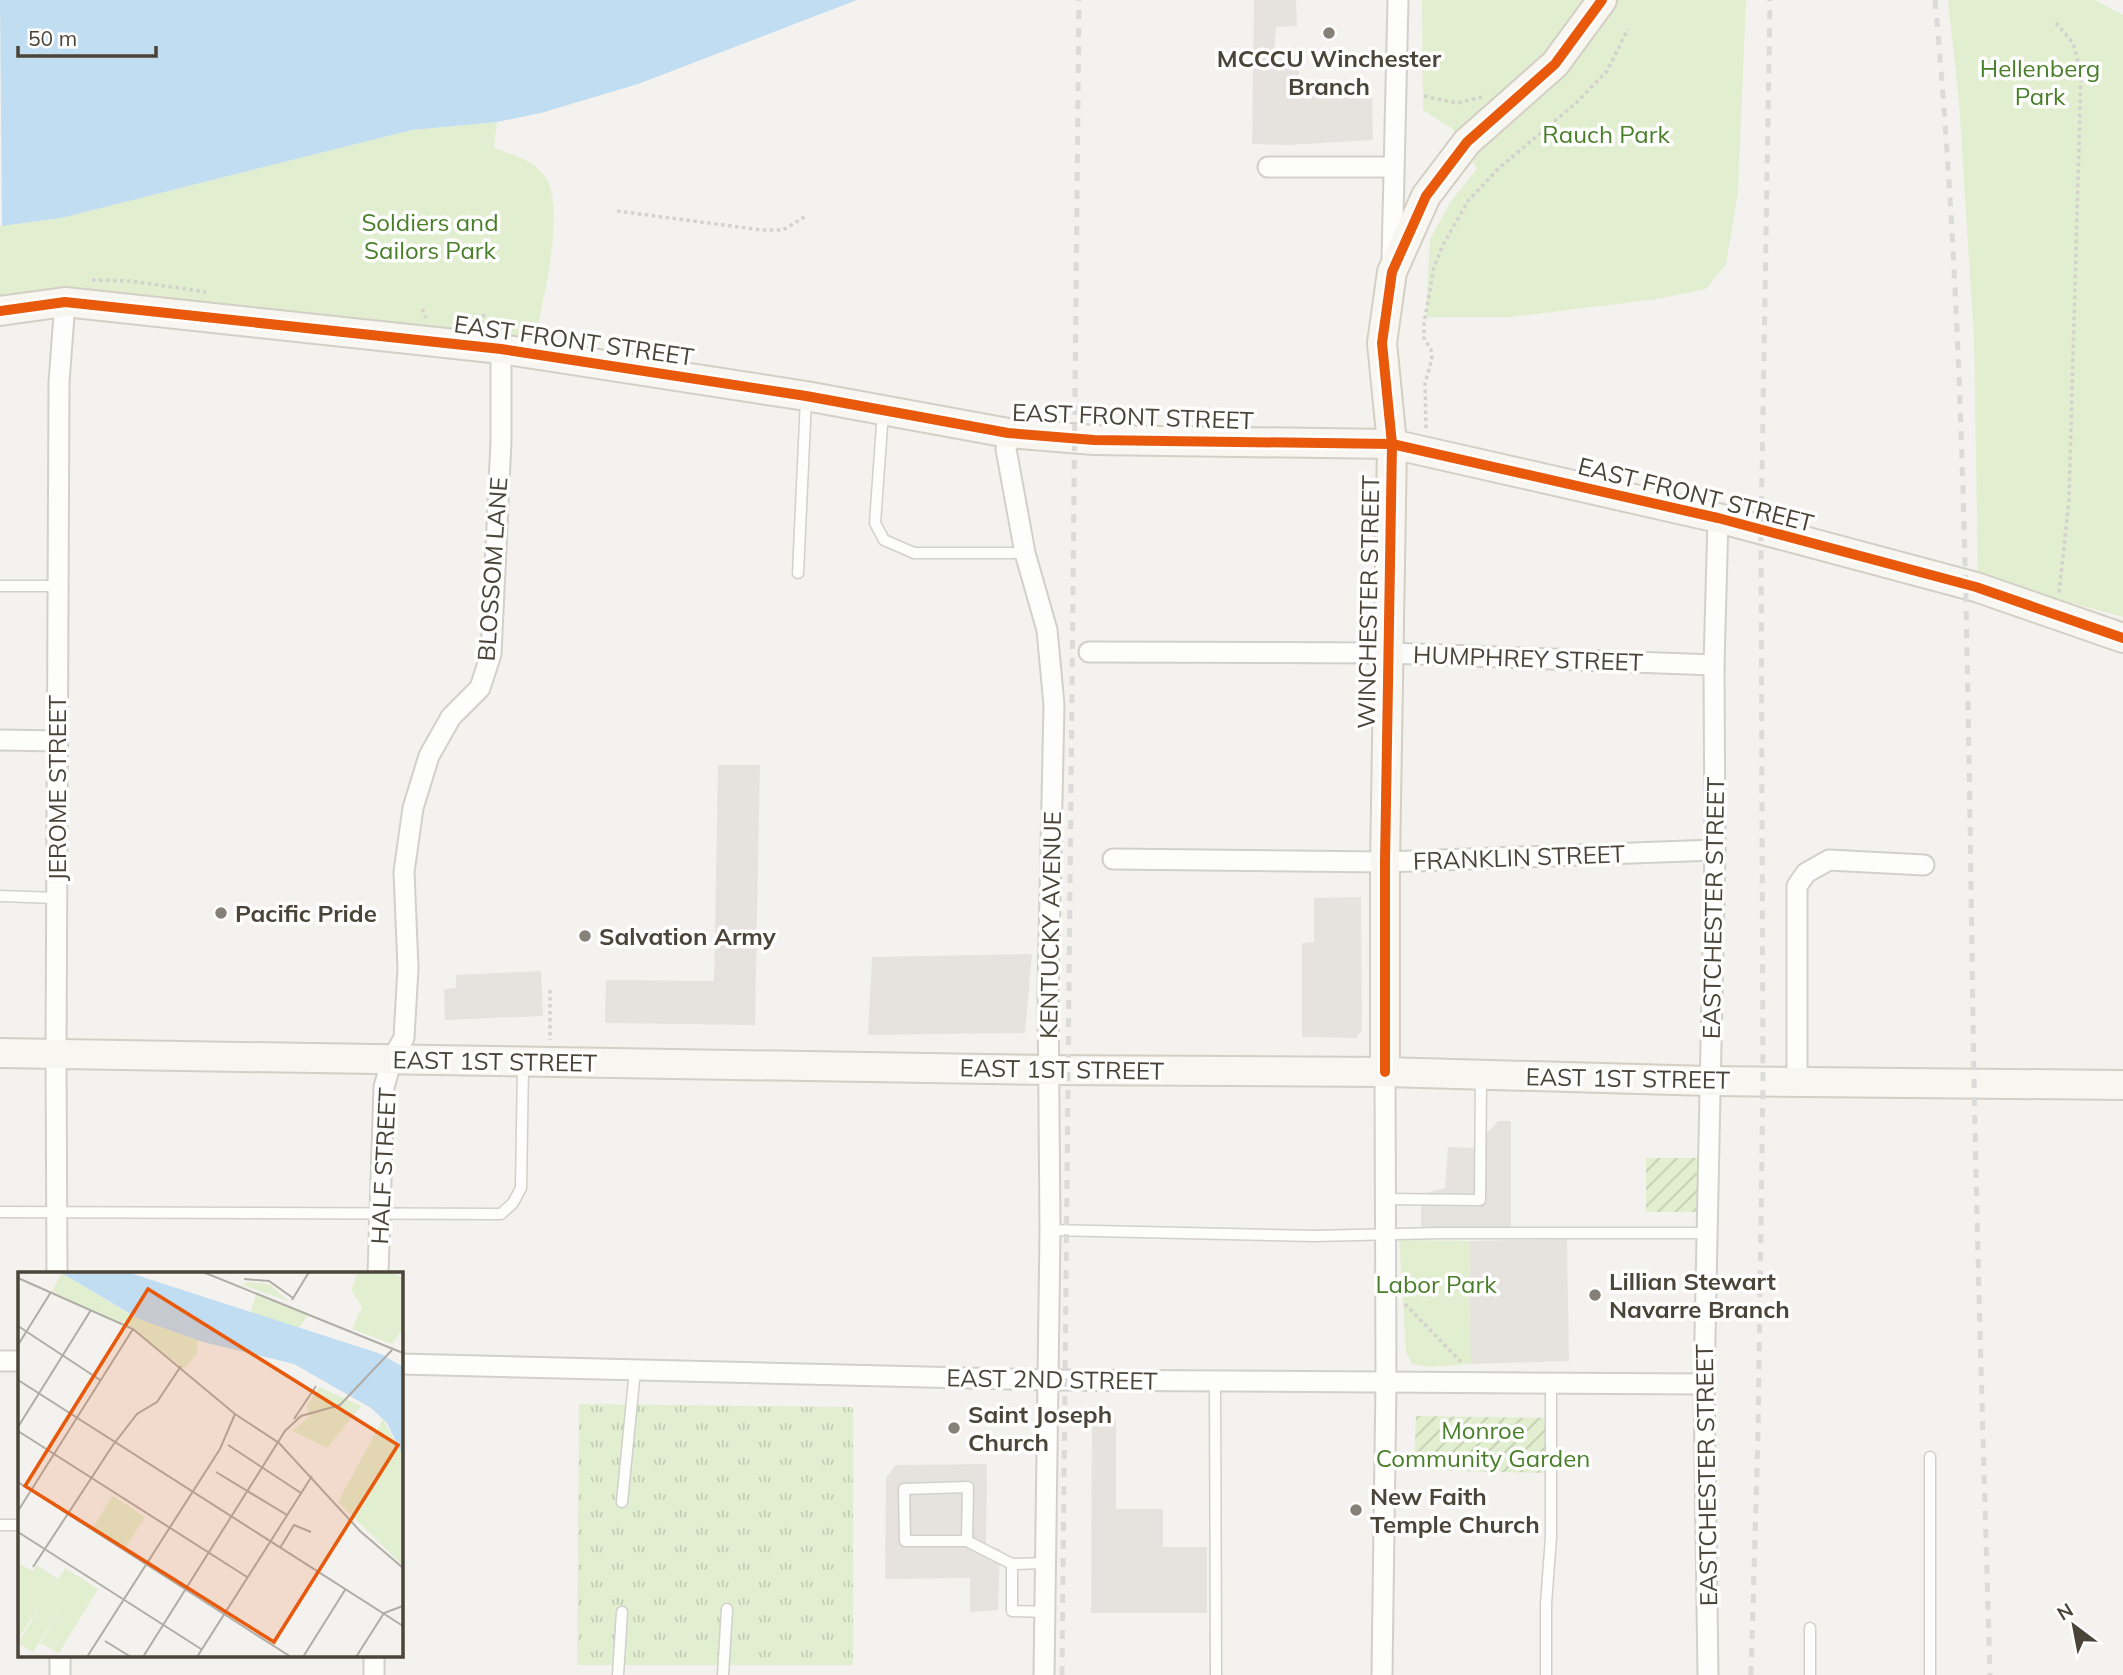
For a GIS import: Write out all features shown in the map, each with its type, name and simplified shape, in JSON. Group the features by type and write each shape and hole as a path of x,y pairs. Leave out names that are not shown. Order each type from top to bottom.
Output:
{"street":[{"name":"WINCHESTER STREET","path":"1382,1675 1386,1381 1385,862 1392,444 1382,342 1392,272 1398,0"},
{"name":"WINCHESTER STREET","path":"1392,272 1426,196 1466,142 1555,64 1602,0"},
{"path":"1268,167 1394,167"},
{"name":"EAST FRONT STREET","path":"0,311 65,302 501,349 806,396 1008,433 1094,440 1392,444 1718,518 1976,587 2123,638"},
{"name":"JEROME STREET","path":"57,1272 60,382 65,302"},
{"name":"BLOSSOM LANE","path":"392,1059 404,1038 408,968 404,872 413,808 429,756 451,717 480,688 491,654 501,349"},
{"name":"KENTUCKY AVENUE","path":"1008,433 1006,449 1025,553 1047,630 1054,705 1048,1070 1050,1230 1044,1675"},
{"name":"EASTCHESTER STREET","path":"1709,1675 1704,1384 1716,850 1714,665 1718,518"},
{"name":"HUMPHREY STREET","path":"1089,652 1388,653 1714,665"},
{"path":"0,740 58,741"},
{"name":"FRANKLIN STREET","path":"1113,859 1385,862 1716,850"},
{"path":"1797,1082 1797,886 1807,873 1829,860 1924,865"},
{"name":"EAST 1ST STREET","path":"0,1053 1048,1070 1385,1072 1709,1081 2123,1084"},
{"name":"HALF STREET","path":"378,1272 384,1087 392,1059"},
{"path":"0,1361 18,1361"},
{"name":"EAST 2ND STREET","path":"402,1364 1048,1380 1704,1384"}],"lane":[{"path":"798,573 806,396"},
{"path":"883,410 875,523 884,540 914,553 1025,553"},
{"path":"0,586 59,586"},
{"path":"0,896 57,898"},
{"path":"0,1212 501,1214 513,1203 521,1188 523,1061"},
{"path":"1385,1199 1480,1200 1482,1075"},
{"path":"1050,1230 1314,1236 1707,1233"},
{"path":"622,1502 635,1370"},
{"path":"1215,1381 1216,1675"},
{"path":"1546,1675 1546,1604 1551,1537 1551,1383"},
{"path":"1930,1457 1930,1675"},
{"path":"967,1541 968,1487 904,1489 905,1541 967,1541 1012,1564 1045,1563"},
{"path":"0,1525 18,1525"},
{"path":"1012,1564 1012,1611 1045,1612"},
{"path":"723,1675 727,1609"},
{"path":"618,1675 622,1612"},
{"path":"1810,1628 1810,1675"}],"path":[{"path":"1425,452 1425,383 1432,359 1431,350 1423,338 1424,323 1434,267 1443,244 1468,201 1498,169 1576,103 1607,71 1634,19"},
{"path":"2056,23 2073,43 2081,72 2069,500 2057,616"},
{"path":"1424,96 1457,103 1484,97"},
{"path":"617,211 762,230 783,230 806,216"},
{"path":"550,990 550,1041"},
{"path":"1386,1286 1460,1361"}],"green space":[{"name":"Rauch Park","path":"1422,0 1746,0 1738,192 1726,264 1706,289 1657,299 1511,317 1426,317 1430,239 1451,201 1477,169 1453,129 1423,110"},
{"name":"Hellenberg Park","path":"1948,0 2095,0 2123,15 2123,617 1978,577 1974,340 1959,102"},
{"name":"Soldiers and Sailors Park","path":"497,122 494,148 538,169 548,182 553,199 553,242 532,354 65,302 0,311 0,226 61,218 412,130"},
{"path":"1646,1158 1698,1158 1698,1212 1646,1212"},
{"name":"Labor Park","path":"1399,1240 1469,1241 1471,1364 1427,1367 1412,1364 1406,1352"},
{"path":"579,1404 853,1407 853,1665 577,1665"},
{"name":"Monroe Community Garden","path":"1416,1416 1551,1418 1550,1473 1414,1470"}],"shaded area":[{"path":"1254,0 1296,0 1297,26 1276,27 1274,55 1298,55 1299,90 1372,89 1373,140 1288,145 1252,144"},
{"path":"718,765 760,765 755,1025 605,1023 606,980 714,981"},
{"path":"1361,897 1362,1030 1356,1038 1302,1037 1302,943 1314,942 1314,898"},
{"path":"1032,954 1025,1033 868,1035 872,957"},
{"path":"541,971 543,1016 445,1020 444,989 456,988 456,975"},
{"path":"1498,1121 1511,1121 1511,1228 1421,1228 1421,1194 1445,1188 1448,1147 1474,1148"},
{"path":"1567,1239 1569,1361 1471,1364 1469,1241"},
{"path":"1092,1419 1116,1419 1116,1509 1163,1509 1163,1547 1207,1547 1207,1613 1091,1613"},
{"path":"987,1464 986,1548 1000,1549 998,1610 970,1612 970,1578 885,1579 886,1478 896,1465"}],"water":[{"path":"0,0 857,0 638,84 541,113 497,122 412,130 61,218 2,226"}],"railway":[{"path":"1062,1675 1079,0"},
{"path":"1751,1675 1758,1434 1763,1080 1761,530 1770,0"},
{"path":"1935,0 1952,237 1962,475 1977,1222 1990,1675"}],"cycle path":[{"path":"1385,1072 1385,862 1392,444 1382,343 1392,272 1426,196 1467,142 1555,64 1602,0"},
{"path":"0,311 65,302 501,349 806,396 1008,433 1094,440 1392,444 1718,518 1976,587 2123,638"}],"place":[{"name":"MCCCU Winchester Branch","path":"1329,33"},
{"name":"Pacific Pride","path":"221,913"},
{"name":"Salvation Army","path":"585,936"},
{"name":"Lillian Stewart Navarre Branch","path":"1595,1295"},
{"name":"Saint Joseph Church","path":"954,1428"},
{"name":"New Faith Temple Church","path":"1356,1510"}]}
